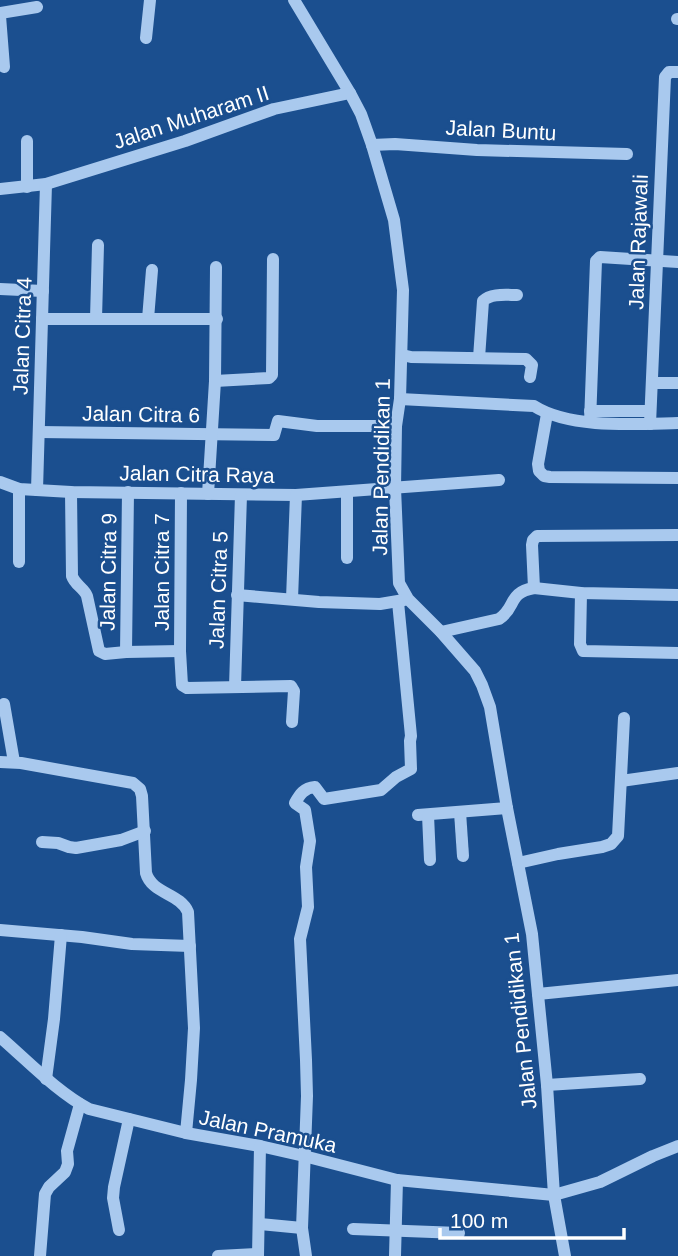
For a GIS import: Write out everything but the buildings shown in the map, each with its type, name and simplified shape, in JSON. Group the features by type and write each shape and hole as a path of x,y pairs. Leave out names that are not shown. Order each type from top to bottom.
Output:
{"street":[{"path":"146,38 150,0"},
{"name":"Jalan Pendidikan 1","path":"293,0 361,114 394,220 402,290 402,355 396,426 395,488 399,583 403,601 441,632 475,671 490,707 531,934 547,1085 554,1195 565,1256"},
{"path":"4,67 0,14 37,8"},
{"name":"Jalan Rajawali","path":"650,417 665,77 669,72 678,72"},
{"name":"Jalan Muharam II","path":"0,189 46,184 185,141 274,109 350,93"},
{"path":"27,141 27,187"},
{"name":"Jalan Buntu","path":"372,145 627,154"},
{"name":"Jalan Citra 4","path":"37,490 46,184"},
{"path":"96,319 98,245"},
{"path":"590,416 596,261 600,257 678,262"},
{"path":"215,381 269,378 272,375 273,259"},
{"name":"Jalan Citra 6","path":"39,432 212,434 217,319 216,267"},
{"path":"148,319 152,270"},
{"path":"0,289 43,290"},
{"path":"479,358 483,301 492,296 517,295"},
{"path":"42,319 217,319"},
{"path":"402,355 526,359 532,365 530,377"},
{"path":"652,383 678,383"},
{"path":"400,399 534,406 547,414 650,417 678,424"},
{"path":"547,414 538,464 539,471 544,476 678,478"},
{"path":"208,494 212,434 274,435 278,421 327,426 396,426"},
{"name":"Jalan Citra Raya","path":"0,482 19,489 71,492 296,495 499,481"},
{"path":"19,489 19,562"},
{"path":"71,492 73,580 87,596 99,652 180,651"},
{"name":"Jalan Citra 9","path":"126,652 128,492"},
{"path":"346,492 347,558"},
{"name":"Jalan Citra 7","path":"181,493 181,682 184,687 235,687"},
{"name":"Jalan Citra 5","path":"235,687 241,495"},
{"path":"292,599 296,495"},
{"path":"534,588 533,540 537,536 678,535"},
{"path":"441,632 499,619 505,615 518,594 534,588 581,593 678,595"},
{"path":"581,593 580,644 583,651 678,653"},
{"path":"237,595 319,602 380,604 403,601 411,769 381,790 324,799 315,787 310,787 300,794 295,803 304,810 310,841 306,867 308,907 300,939 307,1096 302,1228 306,1256"},
{"path":"235,687 293,687 292,722"},
{"path":"4,704 14,762"},
{"path":"518,863 611,844 618,836 624,718"},
{"path":"0,762 14,762 133,783 140,789 148,879 152,885 183,903 186,908 194,1028 186,1133"},
{"path":"621,781 678,773"},
{"path":"430,860 423,815 507,808"},
{"path":"460,812 463,856"},
{"path":"42,842 58,842 76,848 145,831"},
{"path":"0,930 123,943 190,946"},
{"path":"46,1079 61,935"},
{"path":"538,994 678,980"},
{"name":"Jalan Pramuka","path":"0,1037 46,1079 89,1109 186,1133 304,1156 397,1180 554,1195"},
{"path":"547,1085 640,1079"},
{"path":"40,1256 45,1194 65,1172 68,1164 64,1151 80,1104"},
{"path":"120,1230 113,1198 129,1119"},
{"path":"218,1256 258,1255 260,1146"},
{"path":"554,1195 600,1182 678,1146"},
{"path":"395,1256 397,1180"},
{"path":"260,1224 302,1228"},
{"path":"352,1229 459,1233"}]}
